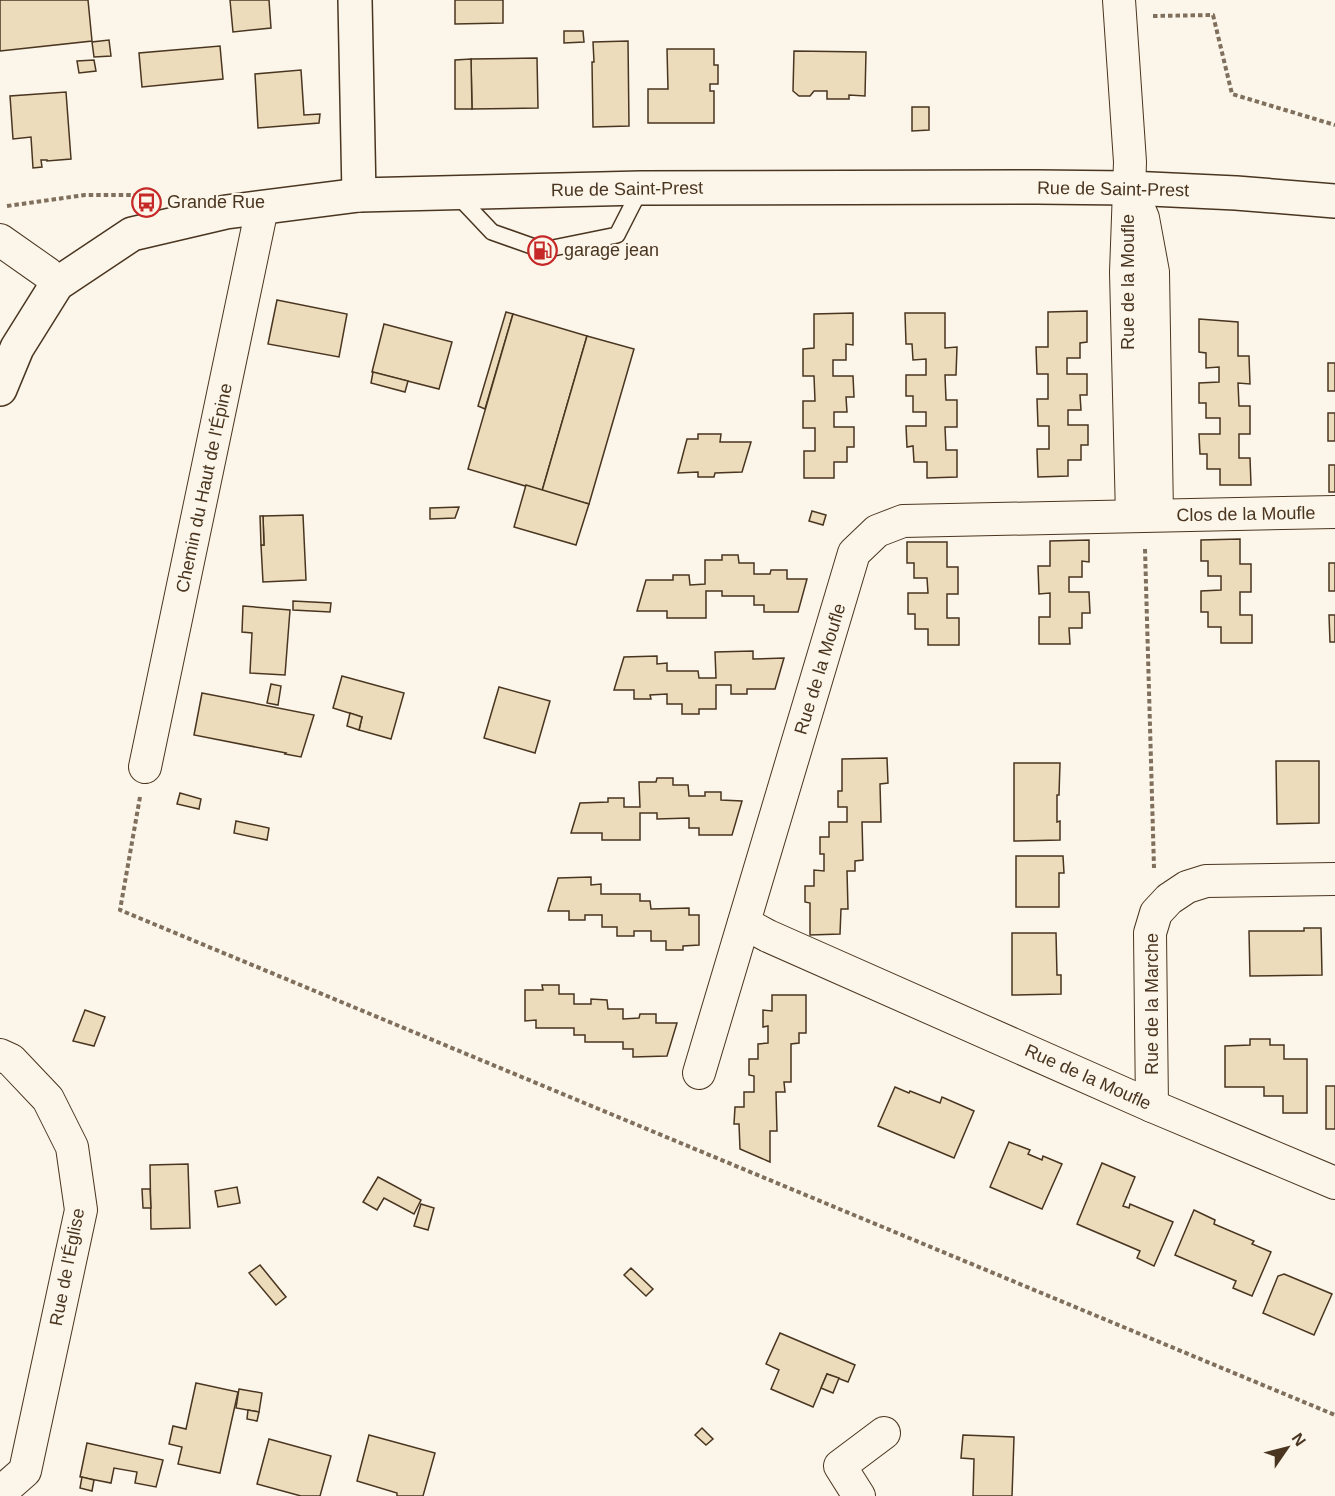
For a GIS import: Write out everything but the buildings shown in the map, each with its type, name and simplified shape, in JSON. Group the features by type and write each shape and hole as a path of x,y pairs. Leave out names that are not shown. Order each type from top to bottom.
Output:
{"main road":[{"path":"355,0 359,195"},
{"name":"Rue de Saint-Prest","path":"0,389 17,348 57,284 132,234 226,212 359,195 641,188 1129,188 1335,201"}],"street":[{"name":"Rue de la Moufle","path":"699,1073 854,553 877,531 903,521 1145,515 1126,272 1130,162 1119,8"},
{"name":"Chemin du Haut de l'Épine","path":"145,767 262,208"},
{"path":"0,240 47,273 57,284"},
{"name":"Clos de la Moufle","path":"1145,515 1335,512"},
{"name":"Rue de la Marche","path":"1152,1106 1150,933 1156,913 1169,899 1187,886 1206,881 1335,879"},
{"name":"Rue de la Moufle","path":"744,923 778,941 1152,1106 1335,1183"},
{"name":"Rue de l'Église","path":"0,1055 10,1060 48,1099 72,1147 81,1210 25,1471 2,1494"},
{"path":"859,1496 840,1466 884,1433"}],"lane":[{"path":"455,193 492,232 543,250 617,235 641,188"}],"path":[{"path":"1119,8 1213,15 1232,94 1335,125"},
{"path":"0,206 21,205"},
{"path":"1145,515 1154,878 1169,899"},
{"path":"145,767 120,910 1335,1415"}],"place":[{"name":"Grande Rue","path":"146,202"},
{"name":"garage jean","path":"543,250"}]}
